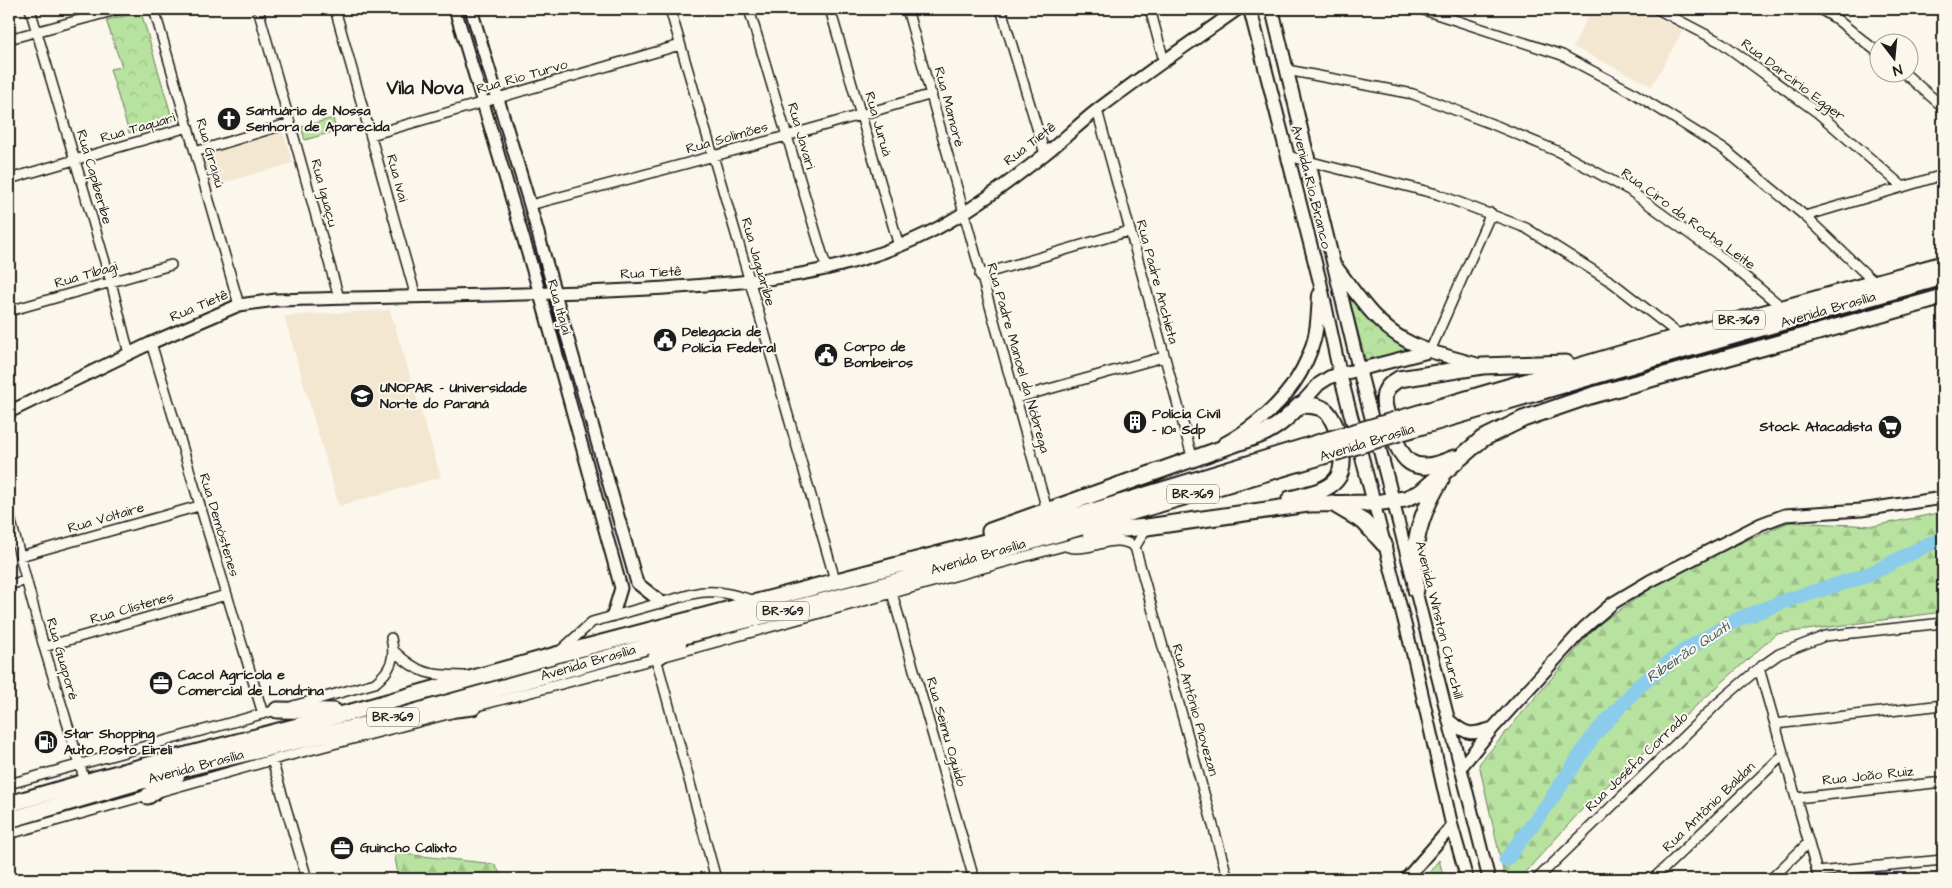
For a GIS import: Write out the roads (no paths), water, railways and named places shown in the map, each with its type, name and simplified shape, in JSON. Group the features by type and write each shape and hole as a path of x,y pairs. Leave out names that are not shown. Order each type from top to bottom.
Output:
{"highway":[{"name":"Avenida Brasília","path":"9,820 186,768 404,715 695,633 870,588 1052,536 1598,360 1943,264"},
{"name":"Avenida Brasília","path":"1397,426 1663,356 1943,277"},
{"path":"1052,536 1147,527 1308,504 1405,500 1421,492 1482,439 1523,419 1590,396 1943,297"},
{"path":"1663,356 1749,352"},
{"path":"1464,453 1432,466 1424,467 1405,460 1396,446 1385,409 1385,394 1388,387 1399,379 1483,366 1598,360"},
{"path":"904,563 1272,430 1300,405 1318,406 1326,411 1336,430 1343,459 1342,472 1332,484 1324,488 1246,513"},
{"name":"Avenida Brasília","path":"9,804 90,796 356,711 556,655 1050,524 1332,446"},
{"path":"1416,590 1415,544 1422,517 1434,491 1451,465"},
{"path":"1330,503 1364,522 1384,544"},
{"path":"656,658 670,647 695,633"},
{"path":"404,715 473,707"},
{"path":"270,712 356,711"},
{"path":"148,796 186,768"}],"main road":[{"name":"Avenida Rio Branco","path":"1250,9 1320,282 1340,374"},
{"name":"Avenida Rio Branco","path":"1272,9 1358,369"},
{"path":"1333,263 1361,300 1390,330 1404,340 1430,351 1483,366"},
{"path":"1196,458 1228,442 1271,411 1292,387 1304,367 1314,339 1320,282"},
{"path":"1300,405 1319,384 1340,374 1430,351"},
{"name":"Avenida Winston Churchill","path":"1358,369 1393,501"},
{"path":"1340,374 1374,502"}],"street":[{"name":"Rua Capiberibe","path":"30,9 76,160 111,282 129,354"},
{"path":"9,39 120,9"},
{"name":"Rua Grajaú","path":"156,9 239,305"},
{"name":"Rua Iguaçu","path":"258,9 339,298"},
{"name":"Rua Ivai","path":"335,9 416,297"},
{"name":"Rua Itajaí","path":"455,9 540,294 621,588"},
{"name":"Rua Itajaí","path":"471,9 530,205 637,583"},
{"name":"Rua Jaguaribe","path":"670,9 835,580"},
{"name":"Rua Javari","path":"749,9 826,270"},
{"name":"Rua Juruá","path":"830,9 899,246"},
{"name":"Rua Mamoré","path":"907,9 932,94 963,213"},
{"path":"1001,9 1045,154"},
{"path":"1150,9 1164,61"},
{"name":"Rua Tietê","path":"9,412 151,343 239,305 276,300 554,294 750,282 826,270 858,262 930,232 963,213 1045,154 1097,110 1238,9"},
{"path":"1421,9 1562,55 1632,92 1724,150 1805,216 1875,283"},
{"name":"Rua Darcirio Egger","path":"1657,9 1722,43 1754,66 1818,113 1903,187"},
{"path":"1820,9 1835,18 1870,46"},
{"name":"Rua Rio Turvo","path":"371,135 680,45"},
{"name":"Rua Ciro da Rocha Leite","path":"1287,70 1412,94 1497,126 1557,152 1629,190 1720,256 1783,308"},
{"path":"1914,82 1943,107"},
{"name":"Rua Solimões","path":"530,205 713,157 932,94"},
{"name":"Rua Padre Anchieta","path":"1097,110 1163,357 1196,458"},
{"path":"195,152 290,123"},
{"name":"Rua Taquari","path":"9,179 188,127"},
{"path":"1288,156 1437,194 1491,213 1526,228 1613,283 1680,336"},
{"path":"1805,216 1943,175"},
{"name":"Rua Padre Manoel da Nóbrega","path":"963,213 1017,398 1047,510"},
{"path":"1430,351 1491,213"},
{"path":"980,275 1129,231"},
{"name":"Rua Tibagi","path":"9,311 172,265"},
{"name":"Rua Demóstenes","path":"151,343 226,595 270,712"},
{"path":"1017,398 1163,357"},
{"path":"1461,767 1493,728 1584,628 1613,603 1650,580 1730,539 1785,515 1861,510 1943,498"},
{"name":"Avenida Winston Churchill","path":"1393,501 1489,879"},
{"path":"1374,502 1415,663 1466,879"},
{"name":"Rua Voltaire","path":"20,556 199,506"},
{"name":"Rua Guaporé","path":"9,514 44,647 90,796"},
{"path":"1064,546 1080,548 1121,540 1135,547 1147,527"},
{"path":"9,834 90,796 148,796 272,760 656,658 1130,528"},
{"name":"Rua Antônio Piovezan","path":"1135,547 1228,879"},
{"path":"9,585 26,580"},
{"path":"613,616 621,588 637,583 662,602"},
{"path":"556,655 592,622 662,602 708,591 726,592 759,602"},
{"name":"Rua Seimu Oguido","path":"892,593 974,879"},
{"name":"Rua Clístenes","path":"44,647 226,595"},
{"name":"Rua Joséfa Corrado","path":"1537,879 1718,702 1779,654 1825,636 1943,624"},
{"path":"9,784 375,683 388,670 394,651 391,638"},
{"path":"394,651 412,666 431,675 479,677"},
{"path":"656,658 716,879"},
{"path":"1759,668 1818,876 1943,860"},
{"path":"1775,724 1943,705"},
{"path":"1449,720 1463,732 1478,733 1493,728"},
{"name":"Rua Antônio Baldan","path":"1653,879 1784,754"},
{"path":"272,760 307,879"},
{"name":"Rua João Ruiz","path":"1797,798 1943,782"},
{"path":"1406,879 1452,826"},
{"path":"1771,879 1809,842"}],"waterway":[{"name":"Ribeirão Quati","path":"1506,860 1550,801 1594,735 1640,685 1684,651 1736,620 1785,601 1868,575 1929,544 1943,539"}],"place":[{"name":"Santuário de Nossa Senhora de Aparecida","path":"229,119"},
{"name":"Delegacia de Polícia Federal","path":"665,340"},
{"name":"Corpo de Bombeiros","path":"826,355"},
{"name":"UNOPAR - Universidade Norte do Paraná","path":"362,396"},
{"name":"Polícia Civil - 10ª Sdp","path":"1135,422"},
{"name":"Stock Atacadista","path":"1890,427"},
{"name":"Cacol Agrícola e Comercial de Londrina","path":"161,683"},
{"name":"Star Shopping Auto Posto Eireli","path":"46,742"},
{"name":"Guincho Calixto","path":"342,848"}],"district":[{"name":"Vila Nova","path":"425,88"}]}
